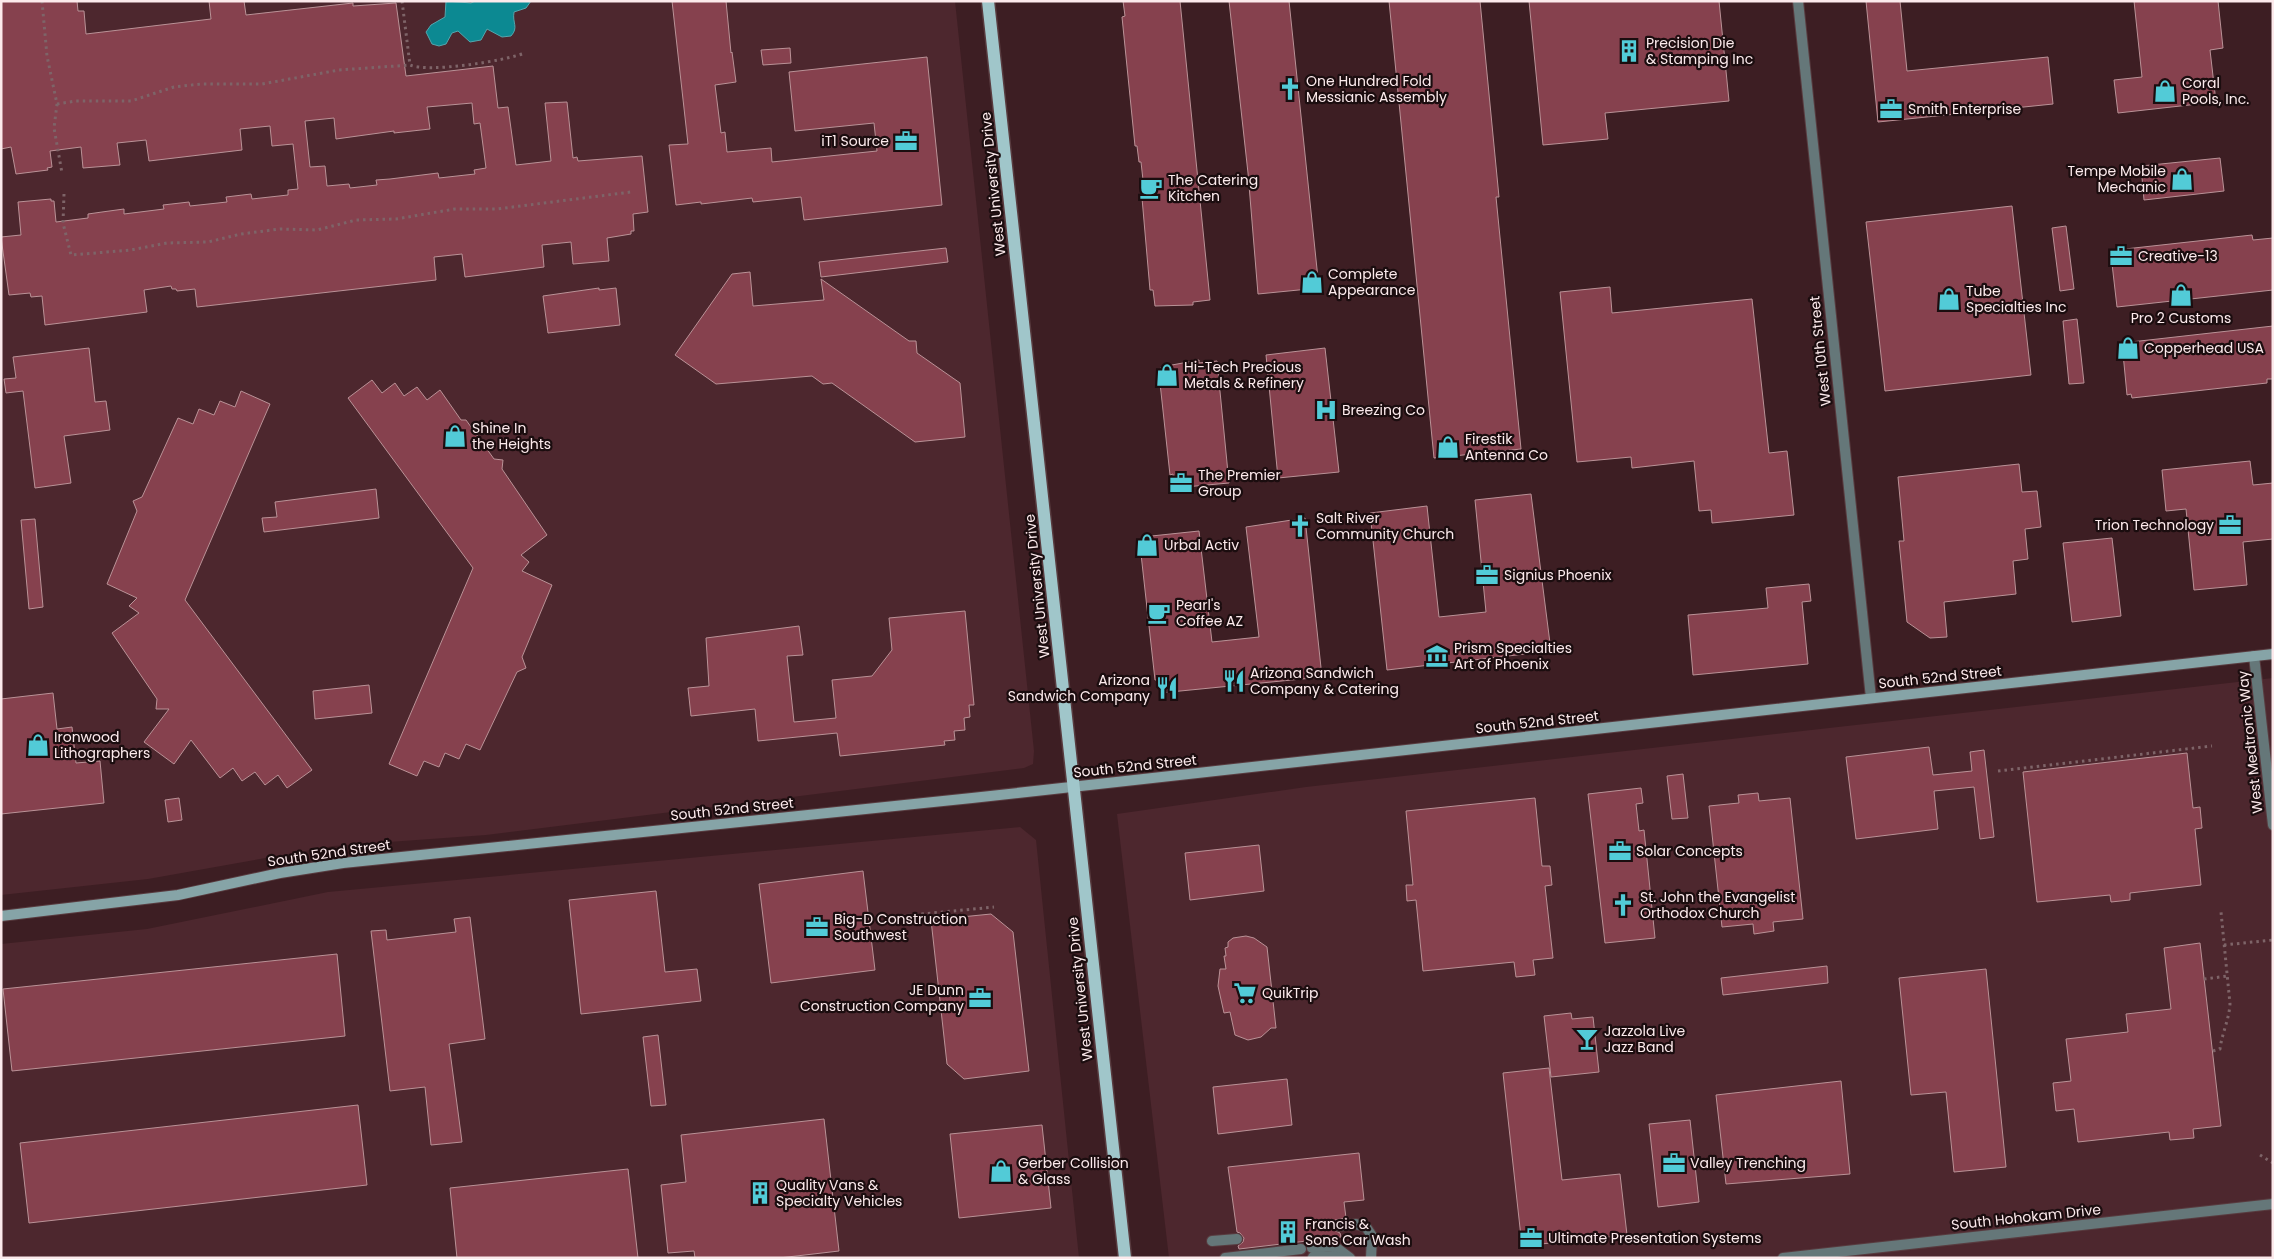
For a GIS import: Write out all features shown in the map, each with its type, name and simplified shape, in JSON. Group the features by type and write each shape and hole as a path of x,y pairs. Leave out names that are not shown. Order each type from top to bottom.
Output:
{"main road":[{"name":"West University Drive","path":"988,1 1125,1258"},
{"name":"South 52nd Street","path":"1,916 178,895 280,873 343,863 1073,786 2273,654"}],"street":[{"name":"West 10th Street","path":"1798,1 1871,698"},
{"name":"West Medtronic Way","path":"2254,656 2273,825"},
{"name":"South Hohokam Drive","path":"1789,1257 2273,1204"},
{"path":"1339,1226 1356,1224 1366,1227 1372,1236 1371,1258"},
{"path":"1212,1242 1238,1239"},
{"path":"1313,1253 1334,1246 1350,1258"},
{"path":"1225,1258 1301,1249"},
{"path":"1313,1253 1339,1258"}],"path":[{"path":"42,1 47,56 57,104 54,128 62,173"},
{"path":"402,1 410,65"},
{"path":"57,104 76,101 131,101 174,87 201,84 262,84 329,71 410,65 417,68 438,67 499,60 525,53"},
{"path":"64,194 64,223 71,256 131,250 167,243 208,242 241,234 280,229 317,230 356,220 396,219 455,209 497,209 631,192"},
{"path":"1998,771 2212,746"},
{"path":"902,916 994,907"},
{"path":"2213,1052 2220,1050 2222,1034 2229,1016 2228,976 2221,912"},
{"path":"2224,945 2273,940"},
{"path":"2204,978 2228,976"},
{"path":"2260,1155 2273,1163"}],"shaded area":[{"path":"1,1 955,1 1034,751 1033,764 1024,768 486,835 333,846 148,879 1,895"},
{"path":"2273,678 2273,1258 1169,1258 1117,814 1306,787"},
{"path":"1020,827 1036,840 1079,1258 1,1258 1,944 147,929 328,892"}],"water":[{"path":"446,1 471,3 475,1 531,1 526,8 514,12 515,30 511,36 502,37 487,29 481,40 470,42 458,31 452,33 446,44 439,46 432,44 426,32 431,25 445,17"}],"building":[{"path":"1,1 77,1 78,11 84,11 86,34 211,19 209,1 244,1 246,15 353,3 353,6 396,3 406,76 493,66 498,108 508,107 516,165 551,161 545,103 567,102 573,158 577,157 578,161 642,156 648,212 633,214 634,231 631,231 631,234 607,238 609,261 573,264 571,242 542,245 544,267 465,277 462,254 434,257 436,280 197,307 195,289 177,291 172,289 171,286 144,290 147,312 45,325 42,296 31,297 30,293 9,295 1,237 21,235 18,202 51,199 51,201 54,201 56,222 88,218 88,214 124,209 124,214 164,209 163,205 189,202 190,206 227,202 226,197 251,194 252,199 288,195 288,190 298,189 293,144 272,146 270,126 240,129 242,150 149,161 146,140 117,143 120,165 83,168 81,147 50,151 52,167 47,168 48,170 16,174 11,147 1,149","holes":["472,103 474,124 480,123 486,168 474,170 475,174 439,178 438,173 376,180 377,185 350,188 349,184 327,186 325,166 310,167 305,121 334,118 336,139 394,131 394,133 430,129 427,107"]},
{"path":"672,1 726,1 736,82 715,85 721,133 725,132 727,152 771,148 772,162 877,151 874,123 795,131 789,72 927,57 942,205 804,220 801,197 753,202 752,198 676,205 669,145 688,144"},
{"path":"1123,1 1180,1 1210,300 1193,302 1193,305 1155,306 1153,290 1150,290 1142,198 1145,198 1141,162 1139,162 1137,146 1135,146 1122,17 1125,16"},
{"path":"1229,1 1289,1 1319,288 1258,294 1248,173"},
{"path":"1389,1 1480,1 1499,197 1496,197 1521,449 1434,458"},
{"name":"Precision Die & Stamping Inc","path":"1529,1 1719,1 1729,101 1605,113 1608,139 1543,145"},
{"path":"1866,1 1900,1 1907,71 2048,57 2053,104 1878,122"},
{"path":"2134,1 2218,1 2223,48 2210,50 2216,102 2118,113 2114,80 2142,77"},
{"path":"790,48 791,63 763,65 761,50"},
{"name":"Tempe Mobile Mechanic","path":"2220,158 2224,191 2144,200 2141,166"},
{"name":"Tube Specialties Inc","path":"2012,206 2031,375 1885,391 1866,222"},
{"path":"2066,226 2074,289 2060,291 2052,228"},
{"path":"2252,235 2253,240 2273,238 2273,290 2117,307 2111,255 2117,255 2116,250"},
{"path":"946,248 948,262 821,277 819,262"},
{"path":"750,272 753,306 824,300 821,279 909,341 916,341 917,353 960,383 965,437 915,442 832,383 823,384 812,376 716,384 675,355 732,274"},
{"path":"1610,287 1612,313 1752,299 1769,453 1787,451 1794,515 1712,523 1711,510 1699,511 1694,461 1632,468 1631,457 1577,462 1560,292"},
{"path":"599,288 599,290 616,288 620,325 548,333 543,296"},
{"path":"2077,319 2084,383 2069,384 2063,321"},
{"path":"2273,326 2273,379 2267,379 2267,383 2132,398 2131,394 2127,395 2122,343"},
{"path":"89,348 95,402 106,401 110,430 64,436 71,483 35,488 23,391 6,393 4,379 16,378 13,357"},
{"path":"1325,348 1339,472 1278,478 1266,355"},
{"path":"1199,360 1199,363 1217,361 1229,483 1174,488 1173,474 1170,475 1160,383 1163,383 1161,367"},
{"path":"372,380 382,393 395,383 404,396 417,387 427,400 440,390 461,420 466,420 494,459 503,460 502,469 547,535 521,555 529,562 522,571 552,585 522,657 526,668 517,672 480,750 466,744 459,759 445,753 439,767 424,761 417,776 389,764 473,568 348,398"},
{"path":"241,391 270,404 185,600 312,770 287,788 278,775 265,785 255,772 242,781 233,768 220,778 191,740 174,764 144,742 169,709 156,709 157,699 112,633 139,613 129,606 137,598 107,584 137,511 133,501 142,497 178,418 193,424 199,409 214,415 220,401 235,407"},
{"name":"Trion Technology","path":"2250,461 2253,485 2273,483 2273,539 2243,542 2247,585 2194,590 2186,509 2166,511 2162,470"},
{"path":"2019,464 2022,492 2037,491 2041,527 2025,529 2028,559 2013,561 2016,594 1944,602 1947,637 1930,638 1907,622 1899,541 1904,541 1898,477"},
{"path":"376,489 379,518 264,532 262,518 277,517 275,502"},
{"path":"1531,494 1551,651 1387,670 1370,513 1427,506 1439,617 1486,612 1475,500"},
{"path":"1305,518 1322,677 1160,693 1159,680 1155,680 1141,554 1144,554 1142,537 1199,531 1212,642 1259,637 1246,527"},
{"path":"35,519 43,607 29,609 21,520"},
{"path":"2112,538 2121,616 2072,622 2063,543"},
{"path":"1809,584 1811,601 1802,602 1808,664 1693,675 1688,615 1768,608 1766,588"},
{"path":"965,611 974,705 969,705 970,717 964,718 965,730 954,731 955,740 944,741 945,745 840,756 837,733 758,741 755,709 691,716 688,688 709,686 706,638 799,626 803,655 787,656 794,722 836,718 832,680 872,676 892,650 889,618"},
{"path":"369,685 372,713 315,719 313,691"},
{"name":"Ironwood Lithographers","path":"53,693 57,729 72,727 76,763 100,761 104,803 1,814 1,699"},
{"path":"1929,747 1933,775 1972,771 1970,752 1984,750 1994,837 1980,839 1974,787 1934,791 1938,829 1856,839 1846,757"},
{"path":"2187,753 2193,808 2200,807 2202,828 2195,829 2201,885 2130,893 2130,900 2111,902 2110,895 2037,902 2023,772"},
{"path":"1683,774 1688,818 1672,819 1667,776"},
{"path":"1641,788 1643,803 1636,804 1639,831 1644,830 1655,938 1605,943 1588,794"},
{"path":"1758,793 1759,801 1790,798 1803,919 1773,922 1774,931 1754,934 1753,924 1722,927 1709,806 1739,803 1738,795"},
{"path":"179,798 182,820 168,822 165,800"},
{"path":"1535,798 1542,866 1550,866 1552,885 1545,886 1553,958 1533,960 1535,975 1516,977 1514,962 1423,971 1416,900 1407,901 1406,885 1413,885 1406,811"},
{"path":"1259,845 1264,891 1190,900 1185,853"},
{"name":"Big-D Construction Southwest","path":"863,871 875,970 771,983 759,884"},
{"path":"656,891 665,972 697,969 701,1001 581,1014 569,900"},
{"name":"JE Dunn Construction Company","path":"991,914 1013,932 1029,1071 964,1079 947,1064 931,920"},
{"path":"470,917 485,1039 449,1044 462,1142 431,1145 425,1087 390,1091 371,931 386,930 387,940 456,932 454,919"},
{"name":"QuikTrip","path":"1246,936 1254,938 1267,947 1276,1028 1271,1028 1261,1037 1248,1040 1235,1035 1230,1012 1224,1013 1218,986 1220,969 1226,969 1224,956 1226,956 1225,948 1228,947 1228,942 1233,938"},
{"path":"2200,943 2221,1126 2193,1129 2194,1138 2170,1140 2169,1132 2078,1142 2074,1109 2056,1111 2053,1083 2071,1081 2066,1039 2128,1032 2126,1014 2171,1009 2164,948"},
{"path":"337,954 345,1036 12,1071 3,989"},
{"path":"1827,966 1828,983 1723,995 1721,978"},
{"path":"1986,969 2006,1167 1954,1172 1946,1092 1911,1095 1899,978"},
{"path":"1571,1013 1572,1019 1593,1017 1599,1072 1551,1077 1544,1016"},
{"path":"658,1035 666,1105 651,1106 643,1037"},
{"path":"1549,1068 1562,1180 1620,1174 1627,1235 1522,1246 1503,1073"},
{"path":"1287,1079 1292,1125 1218,1134 1213,1087"},
{"path":"1841,1081 1850,1174 1726,1184 1716,1095"},
{"path":"358,1105 367,1185 29,1223 20,1143"},
{"name":"Quality Vans & Specialty Vehicles","path":"824,1119 839,1251 779,1258 695,1258 694,1251 668,1253 661,1185 686,1182 681,1135"},
{"name":"Valley Trenching","path":"1690,1120 1699,1202 1658,1207 1649,1124"},
{"name":"Gerber Collision & Glass","path":"1042,1125 1051,1208 959,1218 950,1134"},
{"path":"1359,1153 1364,1200 1344,1202 1346,1218 1335,1220 1332,1226 1334,1230 1340,1233 1341,1237 1239,1249 1238,1246 1243,1242 1244,1238 1237,1232 1228,1167"},
{"path":"628,1169 638,1258 457,1258 450,1188"}],"place":[{"name":"Precision Die & Stamping Inc","path":"1629,51"},
{"name":"One Hundred Fold Messianic Assembly","path":"1290,89"},
{"name":"Coral Pools, Inc.","path":"2165,91"},
{"name":"Smith Enterprise","path":"1891,109"},
{"name":"iT1 Source","path":"906,141"},
{"name":"Tempe Mobile Mechanic","path":"2182,179"},
{"name":"The Catering Kitchen","path":"1151,188"},
{"name":"Creative-13","path":"2121,256"},
{"name":"Complete Appearance","path":"1312,282"},
{"name":"Pro 2 Customs","path":"2181,295"},
{"name":"Tube Specialties Inc","path":"1949,299"},
{"name":"Copperhead USA","path":"2128,348"},
{"name":"Hi-Tech Precious Metals & Refinery","path":"1167,375"},
{"name":"Breezing Co","path":"1326,410"},
{"name":"Shine In the Heights","path":"455,436"},
{"name":"Firestik Antenna Co","path":"1448,447"},
{"name":"The Premier Group","path":"1181,483"},
{"name":"Trion Technology","path":"2230,525"},
{"name":"Salt River Community Church","path":"1300,526"},
{"name":"Urbal Activ","path":"1147,545"},
{"name":"Signius Phoenix","path":"1487,575"},
{"name":"Pearl's Coffee AZ","path":"1159,613"},
{"name":"Prism Specialties Art of Phoenix","path":"1437,656"},
{"name":"Arizona Sandwich Company & Catering","path":"1234,681"},
{"name":"Arizona Sandwich Company","path":"1167,688"},
{"name":"Ironwood Lithographers","path":"38,745"},
{"name":"Solar Concepts","path":"1620,851"},
{"name":"St. John the Evangelist Orthodox Church","path":"1623,905"},
{"name":"Big-D Construction Southwest","path":"817,927"},
{"name":"QuikTrip","path":"1245,993"},
{"name":"JE Dunn Construction Company","path":"980,998"},
{"name":"Jazzola Live Jazz Band","path":"1587,1039"},
{"name":"Valley Trenching","path":"1674,1163"},
{"name":"Gerber Collision & Glass","path":"1001,1171"},
{"name":"Quality Vans & Specialty Vehicles","path":"760,1193"},
{"name":"Francis & Sons Car Wash","path":"1288,1232"},
{"name":"Ultimate Presentation Systems","path":"1531,1238"}]}
